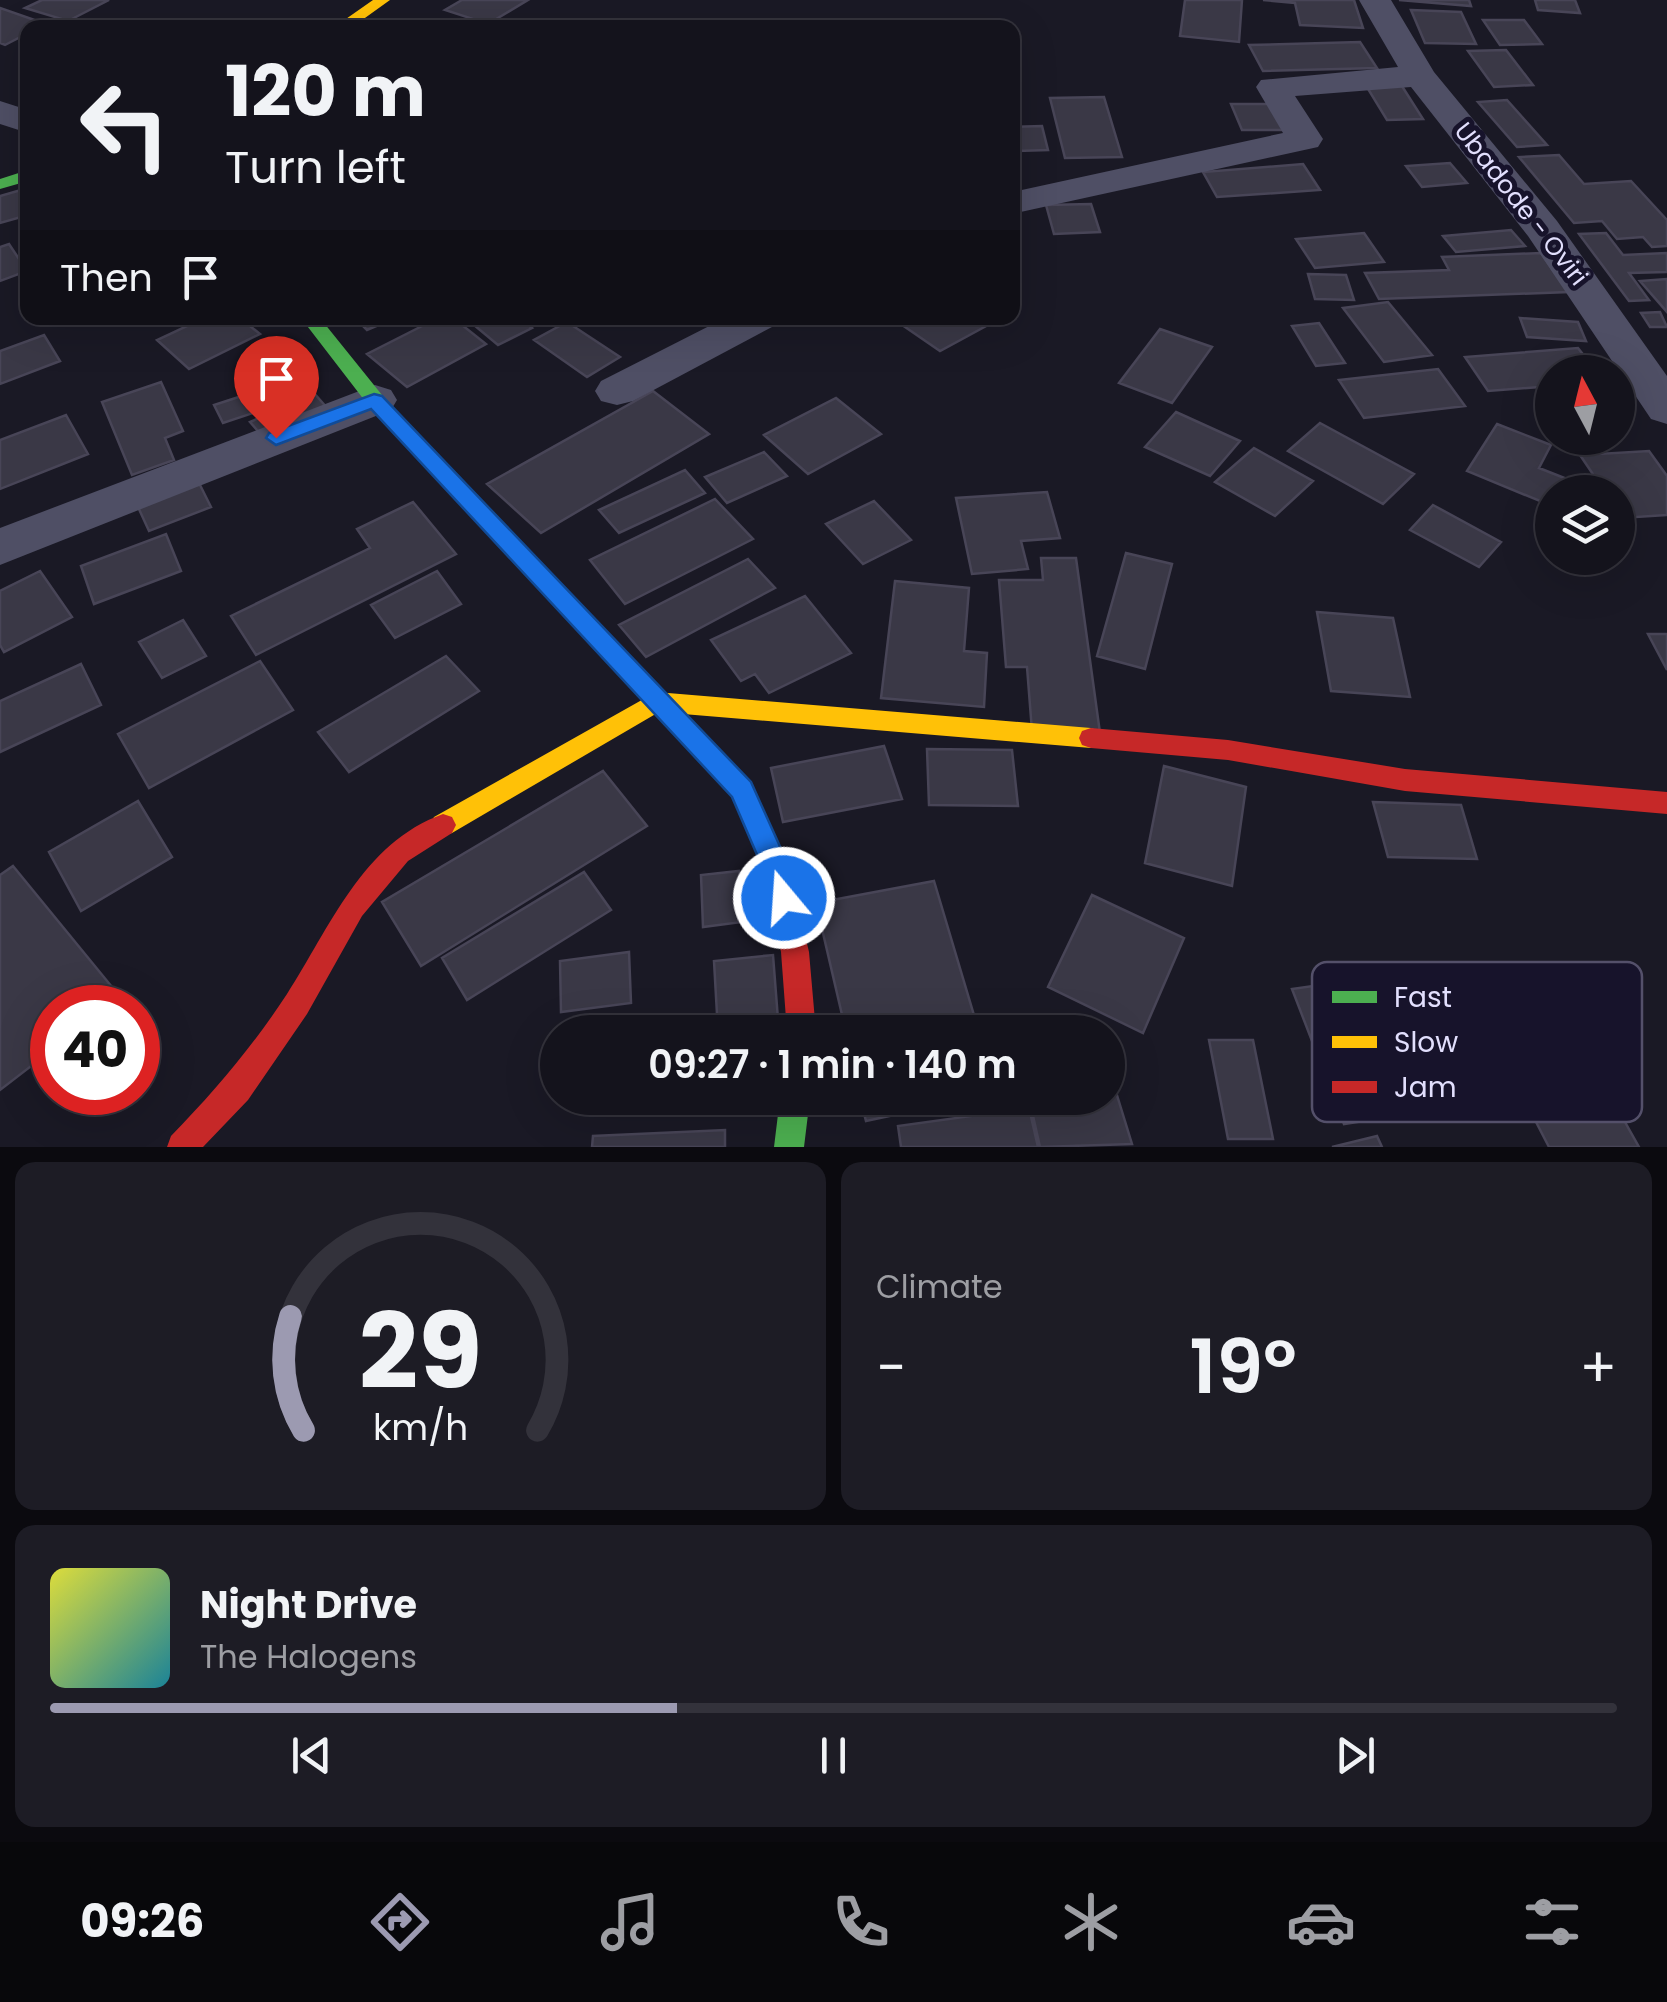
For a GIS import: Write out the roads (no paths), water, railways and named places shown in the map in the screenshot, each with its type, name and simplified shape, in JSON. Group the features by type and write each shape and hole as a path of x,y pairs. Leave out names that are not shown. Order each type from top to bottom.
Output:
{"street":[{"path":"352,20 383,0"},
{"name":"Ubadode - Oviri","path":"1374,0 1420,76 1544,229 1667,409"},
{"path":"1020,201 1305,139 1274,87 1420,76"},
{"path":"315,325 374,400 742,790 778,871 796,952 801,1015"},
{"path":"617,390 743,325"},
{"path":"0,547 374,400"},
{"path":"182,1147 237,1089 297,1004 352,907 399,853 496,791 656,702 1228,750 1405,780 1667,803"},
{"path":"790,1147 793,1115"}]}
